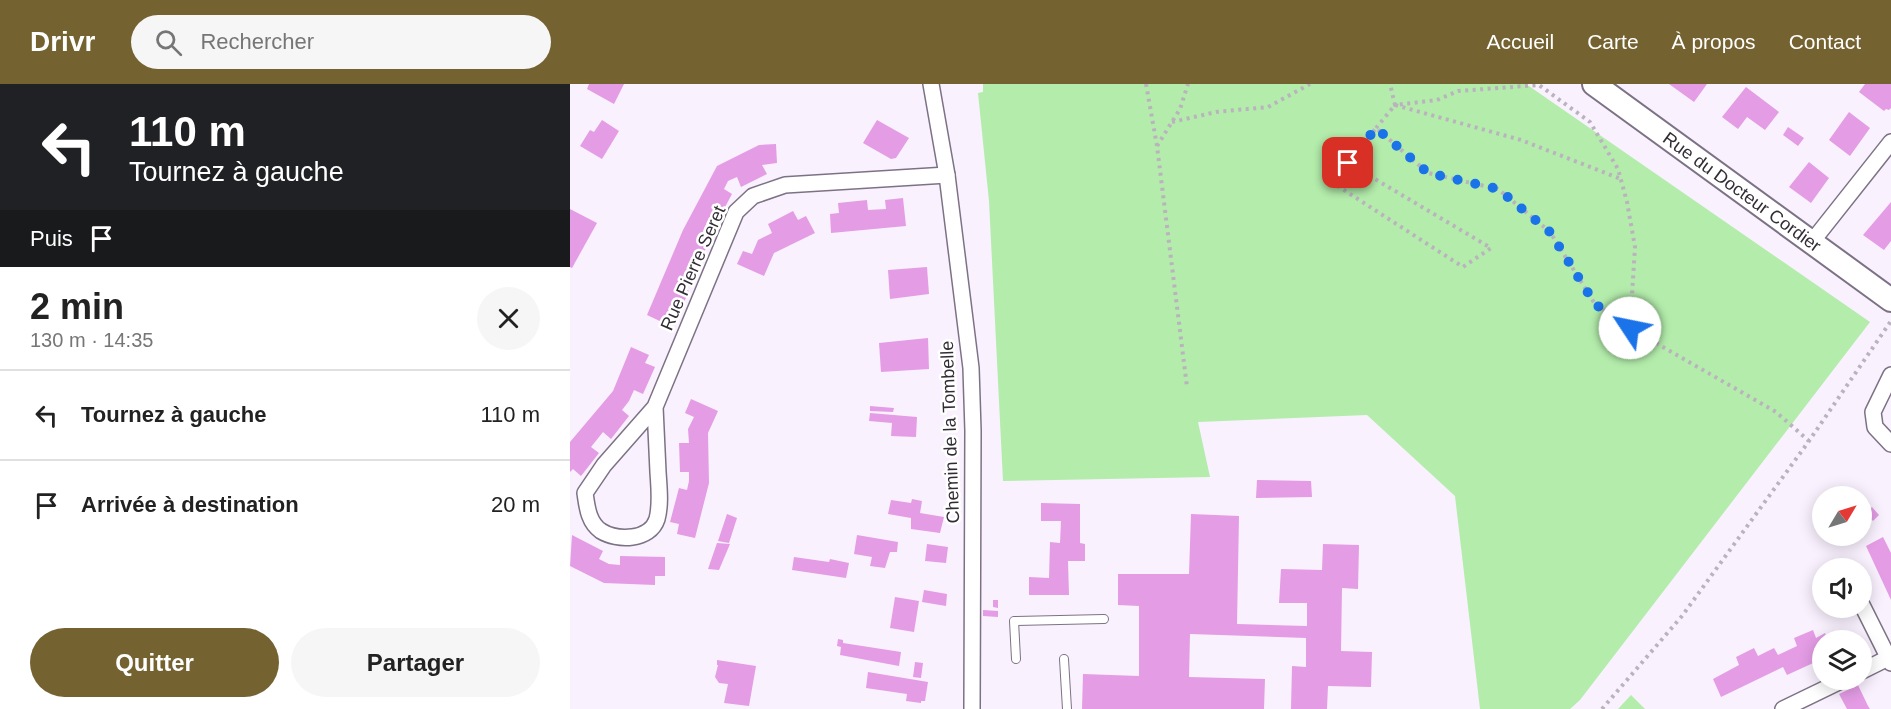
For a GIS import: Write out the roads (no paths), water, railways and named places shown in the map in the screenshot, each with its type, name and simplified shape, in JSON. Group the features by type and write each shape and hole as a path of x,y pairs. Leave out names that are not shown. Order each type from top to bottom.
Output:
{"street":[{"name":"Chemin de la Tombelle","path":"931,84 946,175 970,368 973,430 972,709"},
{"name":"Rue du Docteur Cordier","path":"1594,84 1891,300"},
{"path":"1811,243 1891,142"},
{"name":"Rue Pierre Seret","path":"655,407 659,504 656,522 645,533 632,538 615,536 600,530 588,515 585,493 604,465 655,407 736,212 753,196 785,185 946,175"},
{"path":"1891,375 1873,412 1875,427 1891,444"},
{"path":"1868,618 1889,660 1872,666"},
{"path":"1783,709 1822,690"}],"lane":[{"path":"1016,659 1014,621 1104,619"},
{"path":"1064,659 1067,709"}]}
